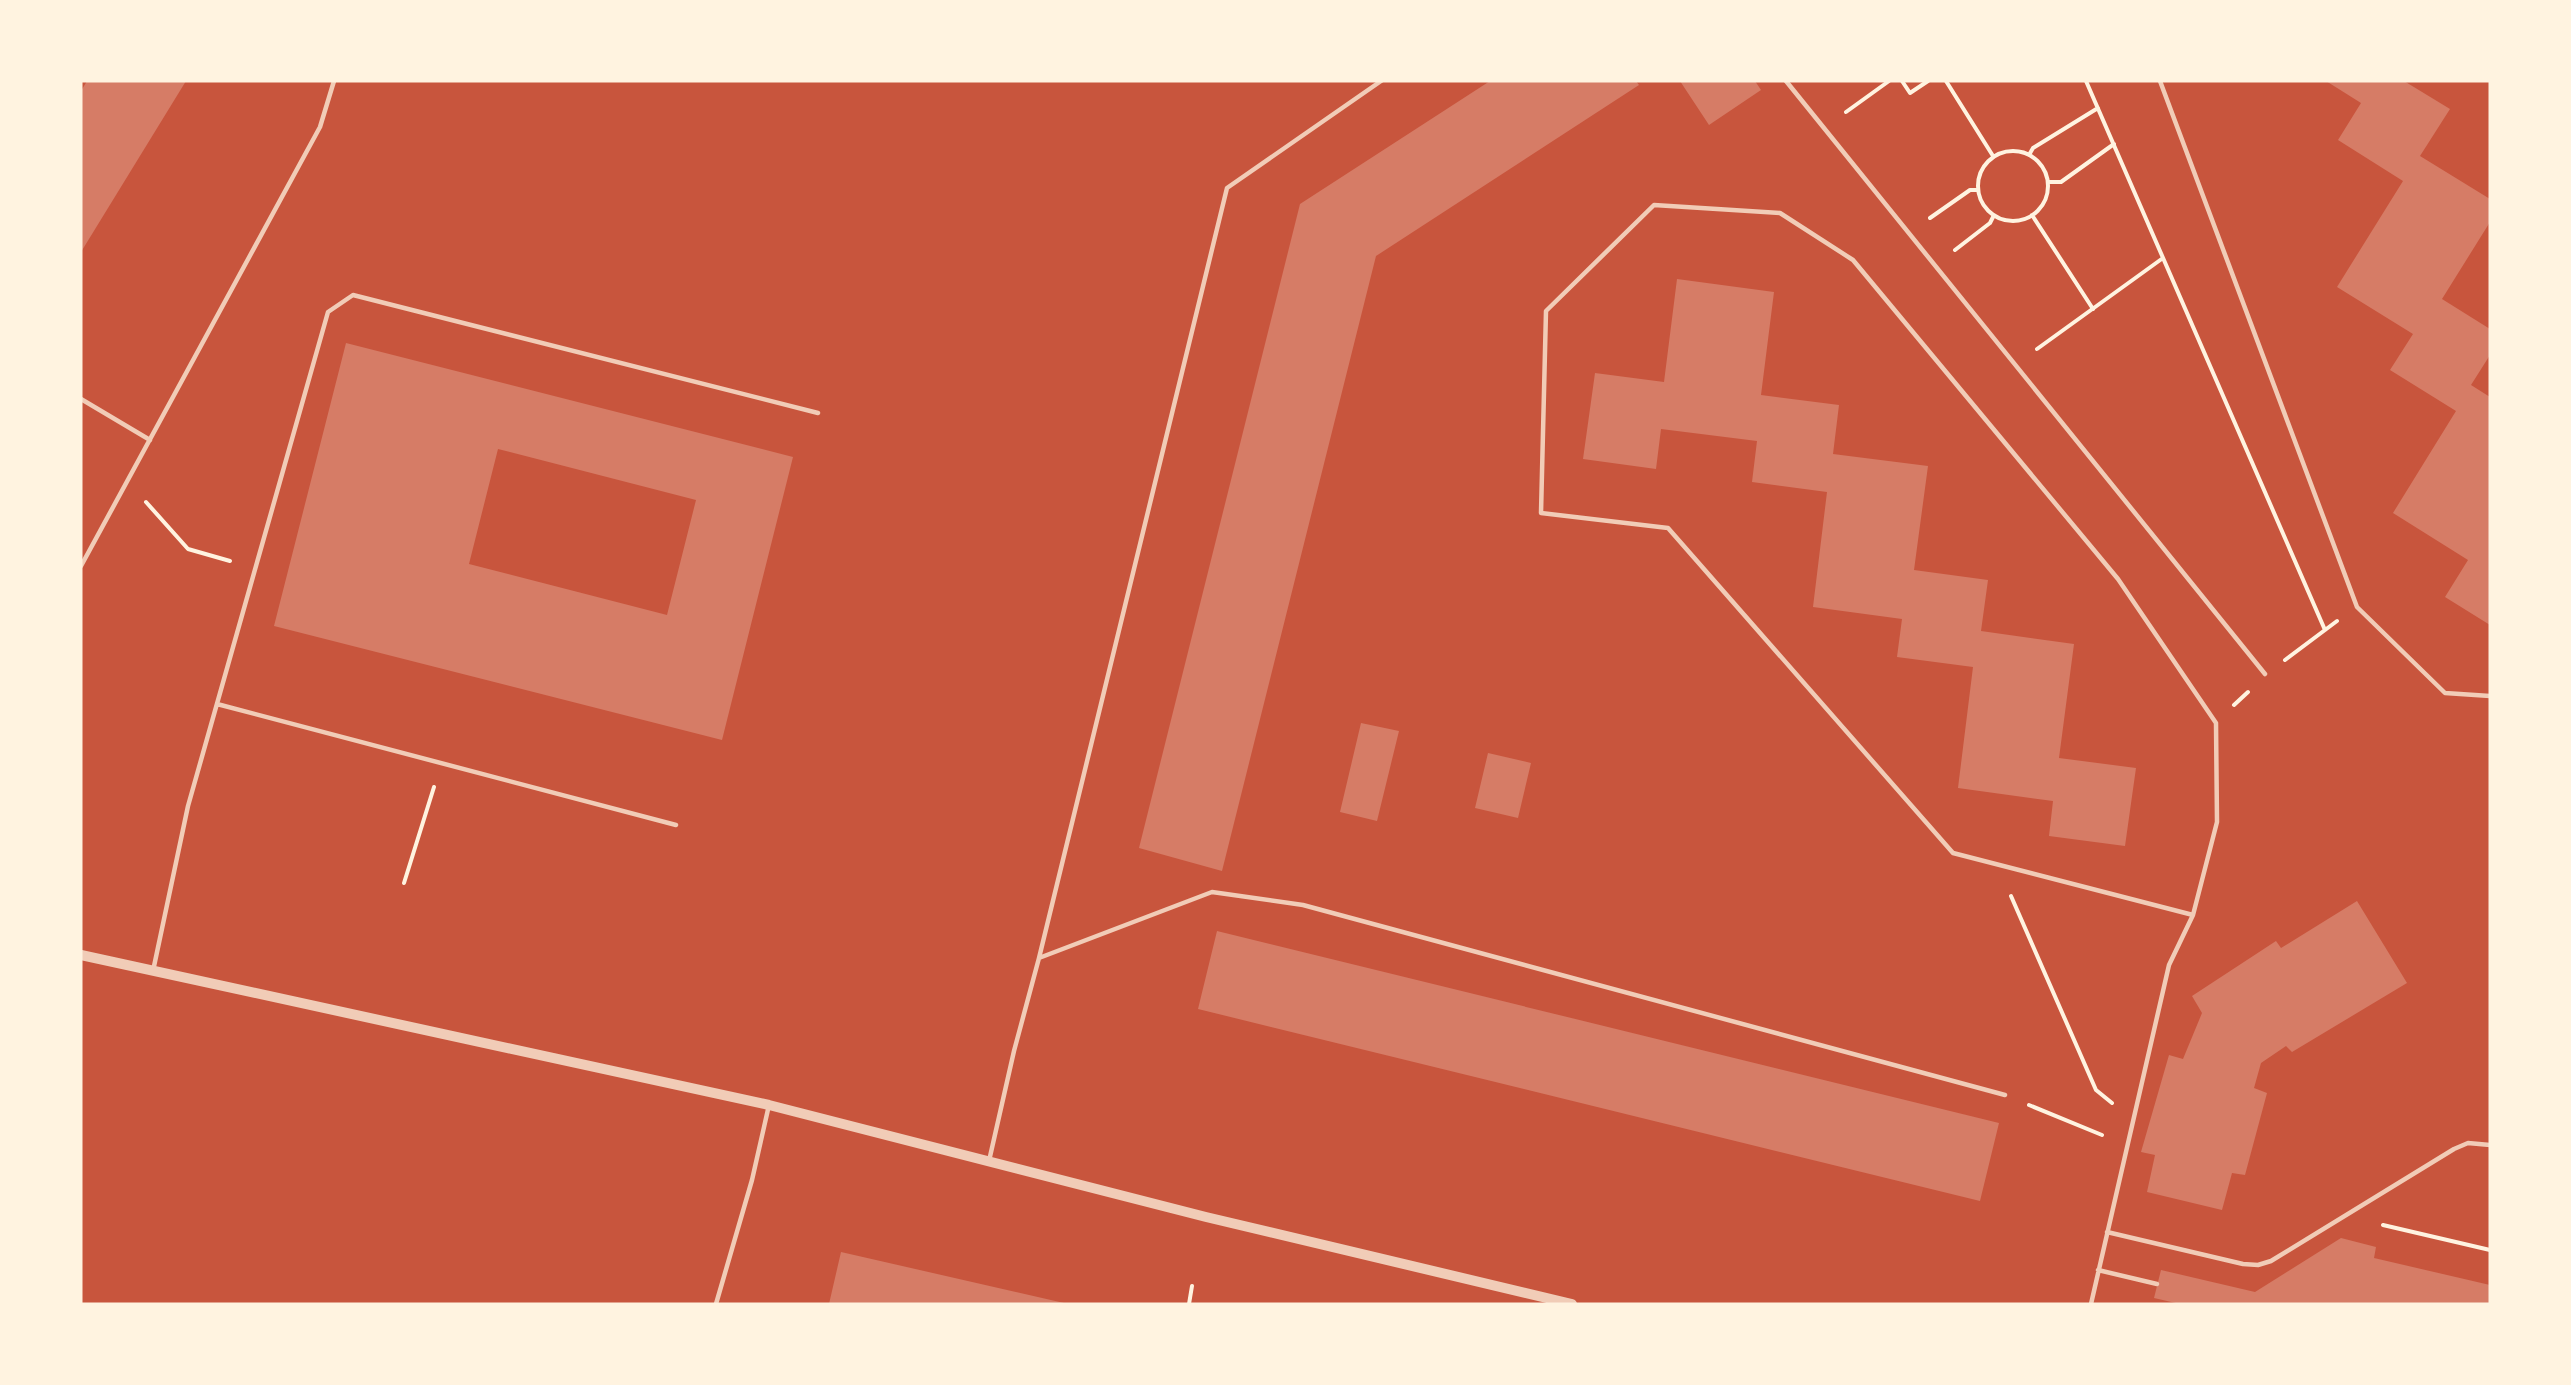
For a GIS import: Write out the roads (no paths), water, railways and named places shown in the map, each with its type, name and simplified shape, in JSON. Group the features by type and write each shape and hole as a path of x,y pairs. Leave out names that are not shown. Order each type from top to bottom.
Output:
{"street":[{"path":"81,955 769,1105 1218,1220 1572,1304"}],"lane":[{"path":"81,566 320,127 334,81"},
{"path":"990,1161 1014,1051 1039,958 1227,188 1381,81"},
{"path":"1786,81 2265,674"},
{"path":"2160,81 2357,606 2445,693 2490,696"},
{"path":"2091,1304 2169,965 2193,915 2217,822 2217,723 2118,579 1853,260 1780,213 1654,205 1546,311 1541,513 1668,528 1953,854 2193,915"},
{"path":"153,970 182,826 328,312 353,295 818,413"},
{"path":"81,399 150,440"},
{"path":"217,704 676,825"},
{"path":"1039,958 1212,892 1303,905 2005,1095"},
{"path":"716,1304 752,1180 769,1105"},
{"path":"2108,1232 2243,1264 2258,1265 2271,1261 2454,1149 2468,1143 2490,1145"},
{"path":"2098,1270 2157,1284"}]}
